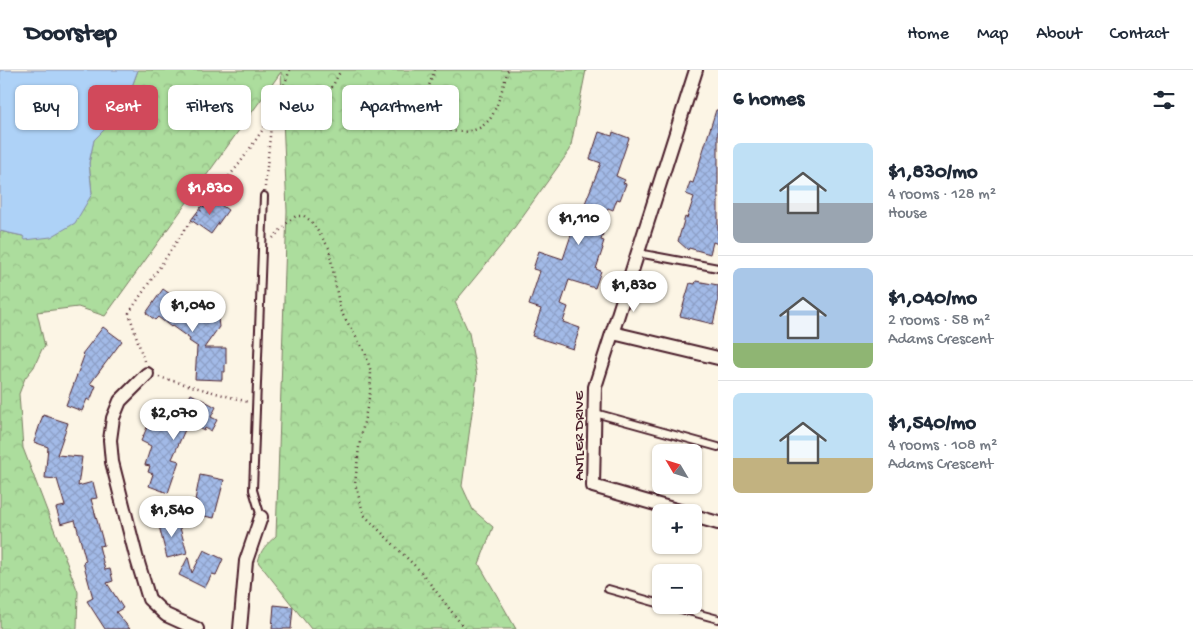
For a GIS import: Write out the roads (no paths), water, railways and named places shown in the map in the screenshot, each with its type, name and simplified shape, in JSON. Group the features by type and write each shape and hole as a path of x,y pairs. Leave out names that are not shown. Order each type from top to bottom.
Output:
{"street":[{"name":"ANTLER DRIVE","path":"655,504 593,486 595,387 696,70"},
{"path":"613,332 718,358"},
{"path":"147,374 120,401 113,418 110,440 112,462 149,599 166,615 197,629"},
{"path":"240,629 246,561 261,516"},
{"path":"702,518 718,523"}],"lane":[{"path":"261,516 253,490 264,196"},
{"path":"638,253 718,268"},
{"path":"595,413 718,447"},
{"path":"608,589 652,601"},
{"path":"699,614 718,619"}],"water":[{"path":"0,70 138,70 132,85 88,85 88,130 104,130 94,140 89,163 92,194 75,223 51,237 25,240 23,236 0,231"}]}
